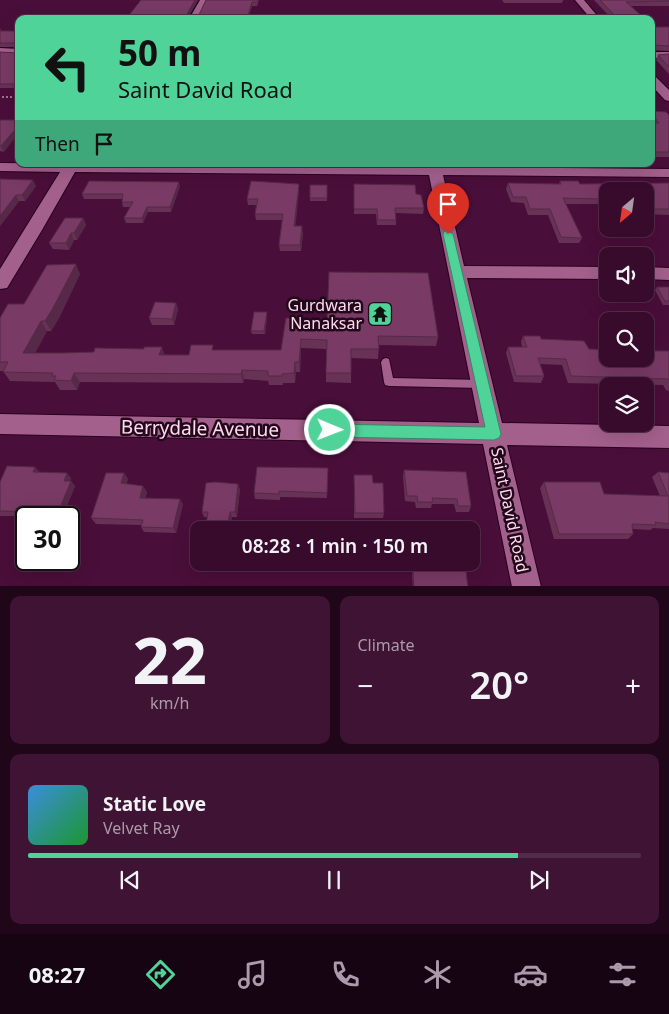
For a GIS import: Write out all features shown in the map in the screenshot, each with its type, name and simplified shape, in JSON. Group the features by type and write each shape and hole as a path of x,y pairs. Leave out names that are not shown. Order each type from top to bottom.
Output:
{"street":[{"path":"196,15 204,0"},
{"path":"579,0 592,15"},
{"path":"0,52 15,52"},
{"path":"655,55 669,56"},
{"path":"655,82 669,96"},
{"path":"0,167 15,167"},
{"path":"0,283 34,230 70,167"},
{"path":"144,167 669,173"},
{"name":"Saint David Road","path":"435,171 527,586"},
{"path":"456,272 599,273"},
{"path":"654,273 669,274"},
{"name":"Berrydale Avenue","path":"0,424 669,437"}],"lane":[{"path":"386,362 389,382 482,384"}],"path":[{"path":"2,97 15,97"}],"building":[{"path":"141,0 195,0 187,15 129,15"},
{"path":"206,0 258,0 257,2 252,2 248,15 199,15"},
{"path":"600,0 669,0 626,2 641,15 614,15"},
{"path":"655,26 669,27 669,46 655,45"},
{"path":"0,31 15,31 15,43 0,43"},
{"path":"0,52 15,53 15,84 0,84"},
{"path":"669,54 669,67 658,55"},
{"path":"655,111 666,112 669,115 669,152 655,152 655,123 659,123 655,118"},
{"path":"0,120 15,120 15,130 0,146"},
{"path":"0,179 33,180 22,195 16,195 0,216"},
{"path":"89,181 179,182 170,207 147,207 142,218 124,218 133,202 122,202 123,194 82,194"},
{"path":"251,181 299,184 294,226 302,226 300,245 279,245 283,214 255,214 258,199 247,199"},
{"path":"560,181 578,181 580,184 599,184 599,199 563,198 582,238 561,237 550,209 530,209 526,197 513,197 508,183 561,184"},
{"path":"654,183 669,183 669,209 654,209"},
{"path":"354,184 415,185 416,194 421,195 424,208 395,208 396,220 378,220 377,209 354,209"},
{"path":"310,185 327,185 327,198 310,198"},
{"path":"65,218 83,218 66,243 49,243"},
{"path":"76,264 53,308 45,321 41,321 23,353 94,352 95,348 144,349 144,347 162,347 159,355 189,355 191,345 213,345 212,350 281,350 286,318 327,319 329,272 428,273 438,337 378,336 379,349 351,349 351,373 326,373 327,340 301,339 299,362 295,362 294,373 282,374 282,376 268,376 268,371 242,370 241,374 74,373 71,381 54,380 56,376 52,376 53,373 3,372 8,362 0,362 0,318 8,304 24,304 47,265"},
{"path":"657,287 669,287 669,301 665,301"},
{"path":"155,302 176,303 172,319 149,318"},
{"path":"254,312 267,312 264,331 251,331"},
{"path":"523,336 540,336 541,339 584,341 589,349 599,350 599,367 654,367 654,351 669,351 669,380 654,379 654,377 571,376 566,359 538,358 544,376 516,376 508,347 527,347"},
{"path":"7,466 35,467 33,472 67,473 64,481 71,481 61,506 15,506 15,511 0,511 0,482"},
{"path":"257,467 328,468 327,493 279,491 279,494 254,493"},
{"path":"404,470 466,472 471,506 458,506 457,499 432,498 433,502 418,502 417,496 407,496"},
{"path":"658,472 669,473 669,524 655,522 656,525 632,524 633,534 559,534 544,482 600,482 604,494 668,496"},
{"path":"106,473 124,473 121,483 143,486 140,498 180,499 173,528 141,527 143,520 91,518"},
{"path":"354,475 372,475 373,483 383,483 384,513 355,513"},
{"path":"206,483 238,484 235,512 230,512 228,521 206,521 208,512 202,512"},
{"path":"413,571 466,571 468,586 414,586"}],"place":[{"name":"Gurdwara Nanaksar","path":"380,314"}],"route":[{"path":"330,430 494,434 448,234"}]}
